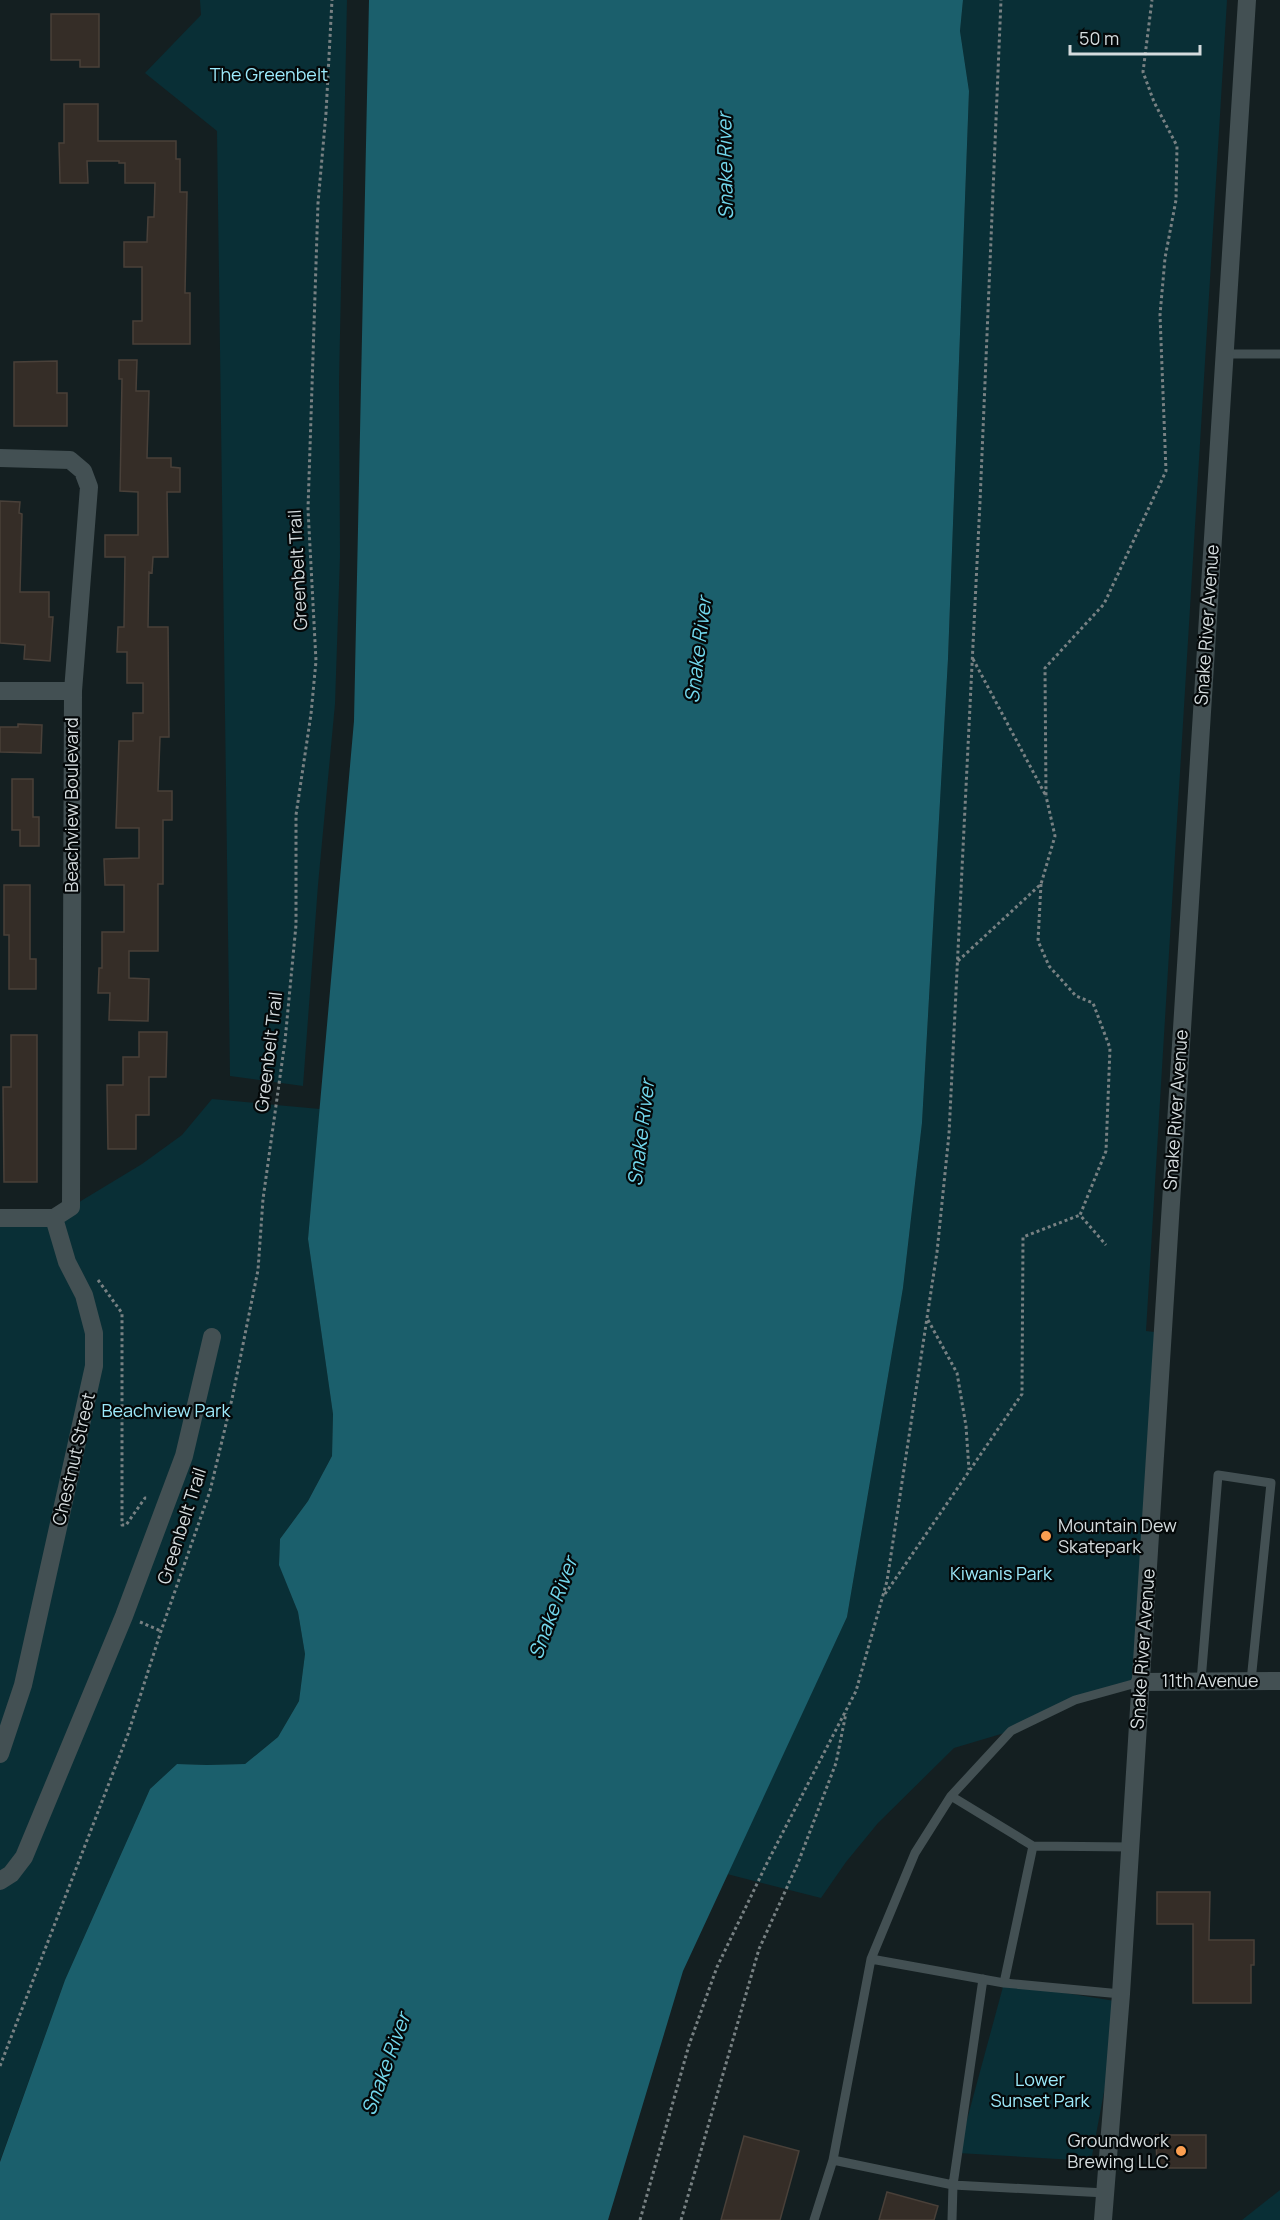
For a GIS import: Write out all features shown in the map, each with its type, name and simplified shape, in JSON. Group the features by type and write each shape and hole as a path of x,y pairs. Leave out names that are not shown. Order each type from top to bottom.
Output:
{"street":[{"name":"Snake River Avenue","path":"1103,2220 1131,1847 1247,0"},
{"name":"Beachview Boulevard","path":"0,459 70,460 83,471 89,487 73,691 71,1207 54,1218"},
{"path":"0,691 73,691"},
{"path":"0,1218 54,1218"},
{"name":"Chestnut Street","path":"0,1754 23,1686 94,1366 94,1334 84,1295 67,1262 54,1218"},
{"path":"0,1881 11,1874 24,1857 124,1616 184,1456 212,1337"},
{"name":"11th Avenue","path":"1140,1682 1280,1681"}],"lane":[{"path":"1225,354 1280,354"},
{"path":"1201,1681 1218,1475 1271,1483 1251,1681"},
{"path":"814,2220 833,2160 871,1959 915,1854 951,1796 1011,1731 1075,1700 1140,1682"},
{"path":"951,1796 1033,1846 1131,1847"},
{"path":"1004,1983 1033,1846"},
{"path":"871,1959 1004,1983 1121,1994"},
{"path":"952,2220 954,2185 983,1979"},
{"path":"833,2160 954,2185 1106,2193"}],"path":[{"name":"Greenbelt Trail","path":"0,2066 128,1734 161,1630 210,1491 232,1399 258,1270 263,1200 285,1041 296,924 296,815 311,714 316,661 308,509 318,203 332,0"},
{"path":"640,2220 689,2045 717,1967 767,1863 856,1691 887,1581 937,1252 949,1134 1001,0"},
{"path":"882,1598 1022,1394 1023,1237 1080,1215 1106,1151 1110,1048 1093,1003 1076,996 1049,966 1038,941 1041,884 1055,836 1046,796 1045,668 1104,604 1166,471 1160,315 1165,258 1176,200 1177,146 1154,102 1143,72 1152,0"},
{"path":"972,657 1046,796"},
{"path":"958,961 1041,884"},
{"path":"1080,1215 1106,1245"},
{"path":"96,1279 122,1313 122,1525 126,1525 145,1498 169,1496"},
{"path":"927,1319 957,1373 966,1426 969,1472"},
{"path":"124,1616 161,1630"},
{"path":"681,2220 759,1948 798,1863 836,1763 847,1708"}],"green space":[{"name":"The Greenbelt","path":"200,0 347,0 339,382 340,556 335,704 318,885 303,1086 230,1076 217,131 145,73 201,15"},
{"name":"Kiwanis Park","path":"963,0 1227,0 1146,1331 1163,1333 1140,1682 1075,1700 1011,1731 954,1748 878,1823 846,1862 821,1898 727,1874 847,1617 903,1288 922,1123 948,659 969,91 960,31"},
{"name":"Beachview Park","path":"212,1099 320,1109 308,1239 333,1414 332,1456 308,1501 280,1539 279,1564 298,1612 305,1654 299,1701 278,1737 245,1764 177,1764 150,1789 65,1980 0,2161 0,1218 71,1207 142,1164 182,1135"},
{"name":"Lower Sunset Park","path":"1004,1983 1121,2002 1091,2161 958,2153"},
{"path":"1280,2190 1280,2220 1242,2220"}],"water":[{"name":"Snake River","path":"369,0 963,0 960,31 969,91 948,659 922,1123 903,1288 847,1617 683,1971 608,2220 0,2220 0,2162 65,1980 150,1789 177,1764 245,1764 278,1737 299,1701 305,1654 298,1612 279,1565 280,1539 308,1501 332,1456 333,1414 308,1239 354,721"}],"building":[{"path":"51,14 99,14 99,67 80,67 80,60 51,60"},
{"path":"64,104 98,104 98,141 176,141 176,159 180,159 180,192 187,192 185,293 190,293 190,344 133,344 133,321 142,321 142,267 124,267 124,242 147,242 148,217 154,217 155,183 125,183 125,163 119,163 119,161 87,161 88,183 60,183 59,143 64,143"},
{"path":"119,360 137,360 136,391 149,391 147,458 171,458 171,467 180,468 180,492 167,492 168,557 153,557 152,573 149,572 148,627 168,627 169,737 160,737 158,791 172,791 172,820 163,820 163,884 158,884 158,951 129,951 129,978 149,979 148,1021 109,1020 110,993 98,993 99,968 102,968 102,932 124,932 124,885 105,885 104,859 139,858 139,828 116,828 119,741 133,741 133,713 143,713 143,683 127,683 127,652 117,652 118,627 124,627 125,557 105,557 105,535 138,535 138,492 120,491 122,379 119,379"},
{"path":"57,361 57,393 67,393 67,426 14,426 14,362"},
{"path":"0,501 20,502 19,513 22,514 20,592 49,592 49,617 53,617 50,661 24,659 25,645 0,643"},
{"path":"18,724 42,725 41,753 0,752 0,727 18,727"},
{"path":"12,779 33,779 33,817 39,817 39,846 20,846 20,830 12,830"},
{"path":"4,885 30,885 30,959 36,959 36,989 9,989 9,935 4,935"},
{"path":"139,1032 167,1032 166,1077 149,1077 149,1115 136,1115 136,1149 108,1149 107,1085 123,1085 123,1057 139,1057"},
{"path":"11,1035 37,1035 37,1182 4,1182 3,1087 11,1087"},
{"path":"1157,1892 1210,1892 1209,1940 1254,1940 1254,1965 1251,1965 1251,2003 1193,2003 1193,1924 1157,1924"},
{"name":"Groundwork Brewing LLC","path":"1156,2135 1206,2135 1206,2168 1157,2168"},
{"path":"744,2136 799,2151 780,2220 721,2220"},
{"path":"887,2192 938,2206 934,2220 879,2220"}],"place":[{"name":"Mountain Dew Skatepark","path":"1046,1536"},
{"name":"Groundwork Brewing LLC","path":"1181,2151"}]}
